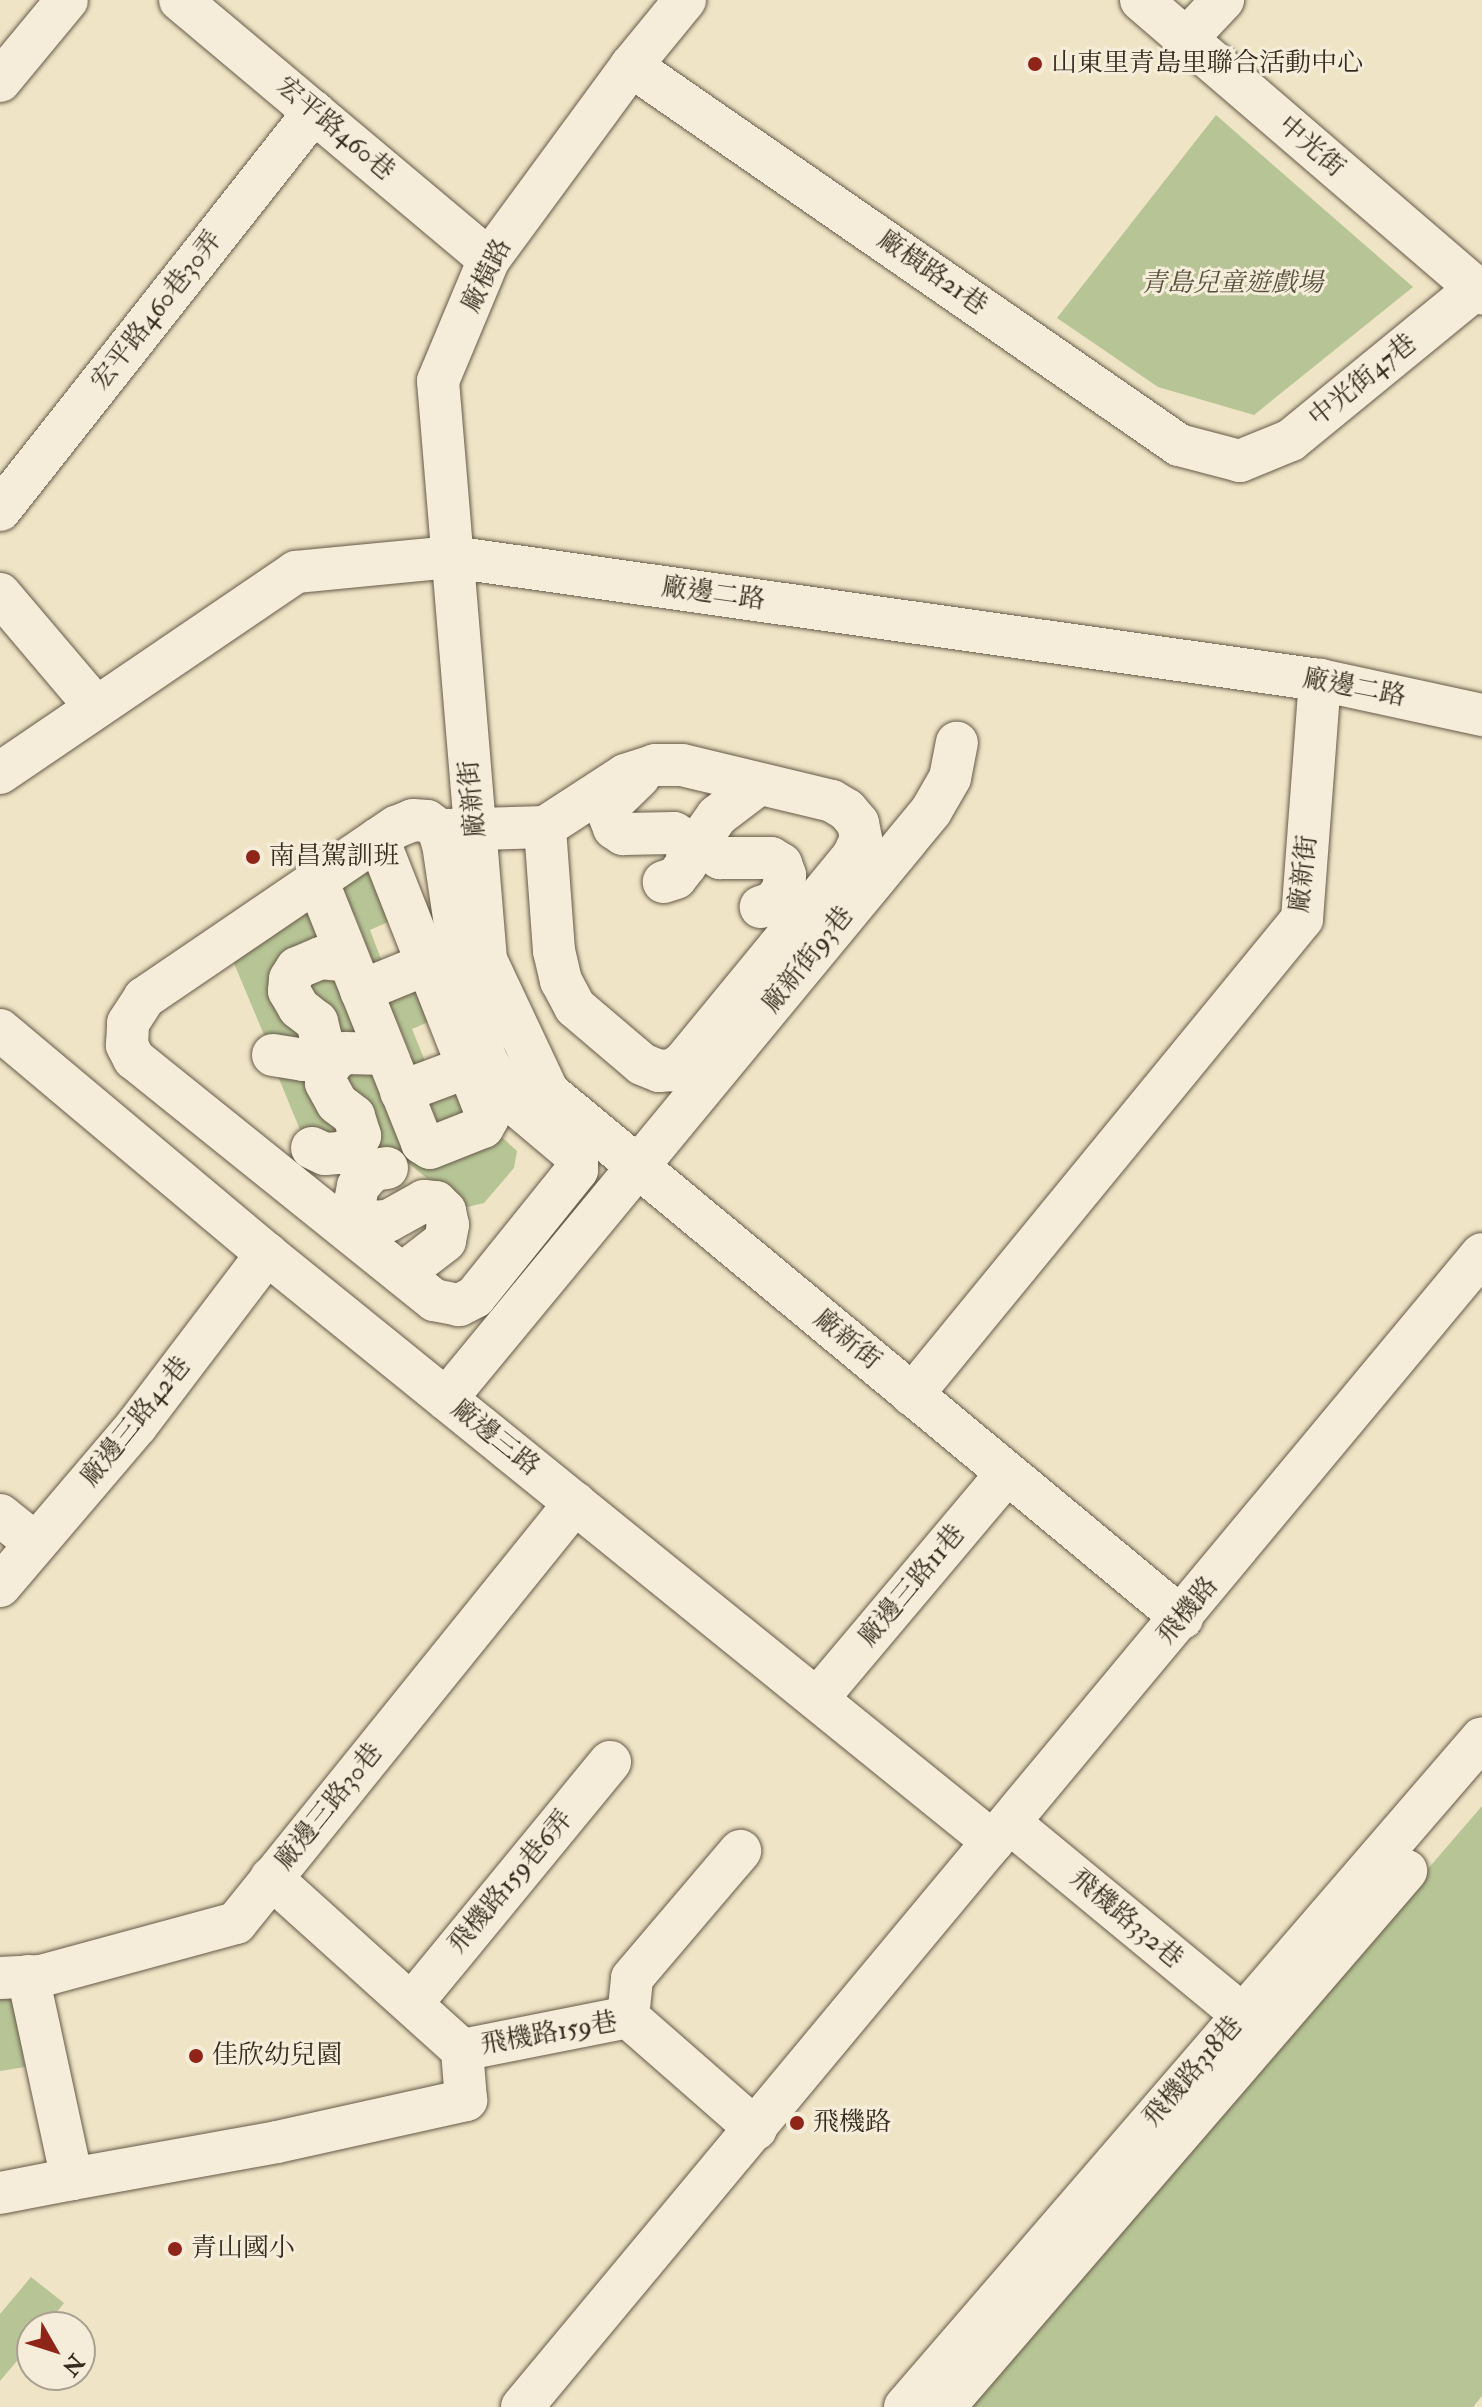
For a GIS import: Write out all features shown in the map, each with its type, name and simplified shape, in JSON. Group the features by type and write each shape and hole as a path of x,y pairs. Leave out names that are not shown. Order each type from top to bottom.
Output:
{"street":[{"path":"0,81 67,0"},
{"name":"宏平路460巷","path":"180,0 489,259"},
{"name":"廠橫路","path":"452,557 438,381 489,259 631,66 685,0"},
{"name":"中光街","path":"1141,0 1479,291"},
{"path":"1186,39 1223,0"},
{"name":"廠橫路21巷","path":"631,66 1179,445 1240,461"},
{"name":"宏平路460巷30弄","path":"0,510 314,112"},
{"name":"中光街47巷","path":"1240,461 1291,440 1479,291"},
{"name":"廠邊二路","path":"0,773 296,572 452,557 1320,680 1482,715"},
{"name":"廠新街","path":"452,557 456,830 486,960 548,1092 912,1395 1302,919 1320,680"},
{"path":"0,594 96,707"},
{"name":"廠新街93巷","path":"446,1399 931,811 950,778 957,743"},
{"path":"456,830 443,844 465,992 486,1060 509,1099 571,1151 577,1161 577,1170 508,1257 475,1297 459,1305 434,1300 134,1059 127,1045 128,1023 144,998 378,839 413,820 456,830 545,827 625,775 655,765 682,765 832,801 847,810 858,823 861,839 853,856 684,1062 673,1070 659,1071 642,1064 575,1007 561,981 554,951 545,827"},
{"path":"655,765 620,792 611,804 609,815 614,828 623,834 674,833 684,839 688,851 686,865 676,878 664,882"},
{"path":"759,784 717,816 708,829 706,840 711,852 720,858 771,858 781,864 785,875 783,890 773,903 761,907"},
{"path":"317,880 422,1143 430,1148 487,1122 378,839"},
{"path":"273,1055 303,1060 315,1053 322,1042 317,1022 299,1008 289,991 290,979 297,968 321,958 355,976 427,964"},
{"name":"廠邊三路","path":"0,1030 267,1254 817,1699 1002,1832"},
{"path":"312,1148 325,1154 341,1153 354,1146 360,1136 354,1116 337,1103 326,1083 326,1072 334,1060 345,1053 394,1073 468,1067"},
{"path":"387,1168 373,1170 358,1186 355,1201 358,1213 367,1222 388,1221 424,1201 436,1202 445,1211 448,1225 445,1241 402,1274"},
{"name":"廠邊三路42巷","path":"0,1586 137,1425 267,1254"},
{"name":"飛機路","path":"522,2407 1482,1254"},
{"path":"912,1395 1182,1618"},
{"name":"廠邊三路11巷","path":"817,1699 1007,1473"},
{"name":"廠邊三路30巷","path":"14,1977 99,1962 236,1923 575,1503"},
{"path":"0,1515 35,1543"},
{"name":"飛機路318巷","path":"905,2407 1482,1738"},
{"name":"飛機路159巷6弄","path":"412,2003 610,1762"},
{"path":"944,2407 1482,1783"},
{"name":"飛機路332巷","path":"1002,1832 1243,2015"},
{"path":"628,2017 632,1978 740,1851"},
{"name":"飛機路159巷","path":"271,1878 462,2050 628,2017 756,2129"},
{"path":"14,1977 72,2179"},
{"path":"0,2193 277,2142 466,2100 462,2050"}],"green space":[{"name":"青島兒童遊戲場","path":"1216,115 1413,287 1254,415 1158,387 1057,318"},
{"path":"375,846 390,921 370,930 384,967 355,958 369,952 355,915 341,920 326,883"},
{"path":"304,899 331,950 306,951 311,1037 267,1042 233,961"},
{"path":"333,971 369,1041 331,1046 306,982"},
{"path":"418,982 433,1020 412,1029 427,1066 404,1076 398,1061 411,1055 396,1019 374,998"},
{"path":"380,1065 416,1152 494,1130 517,1151 514,1168 484,1203 463,1208 396,1153 377,1153 336,1074"},
{"path":"275,1069 303,1072 347,1134 303,1137"},
{"path":"459,1076 480,1117 433,1141 414,1094"},
{"path":"1482,1806 1482,2396 1473,2407 964,2407"},
{"path":"14,1998 25,2067 0,2071 0,1999"},
{"path":"31,2277 64,2303 58,2311 16,2311 16,2362 0,2381 0,2314"}],"place":[{"name":"山東里青島里聯合活動中心","path":"1035,64"},
{"name":"南昌駕訓班","path":"253,857"},
{"name":"佳欣幼兒園","path":"196,2056"},
{"name":"飛機路","path":"797,2123"},
{"name":"青山國小","path":"175,2249"}]}
